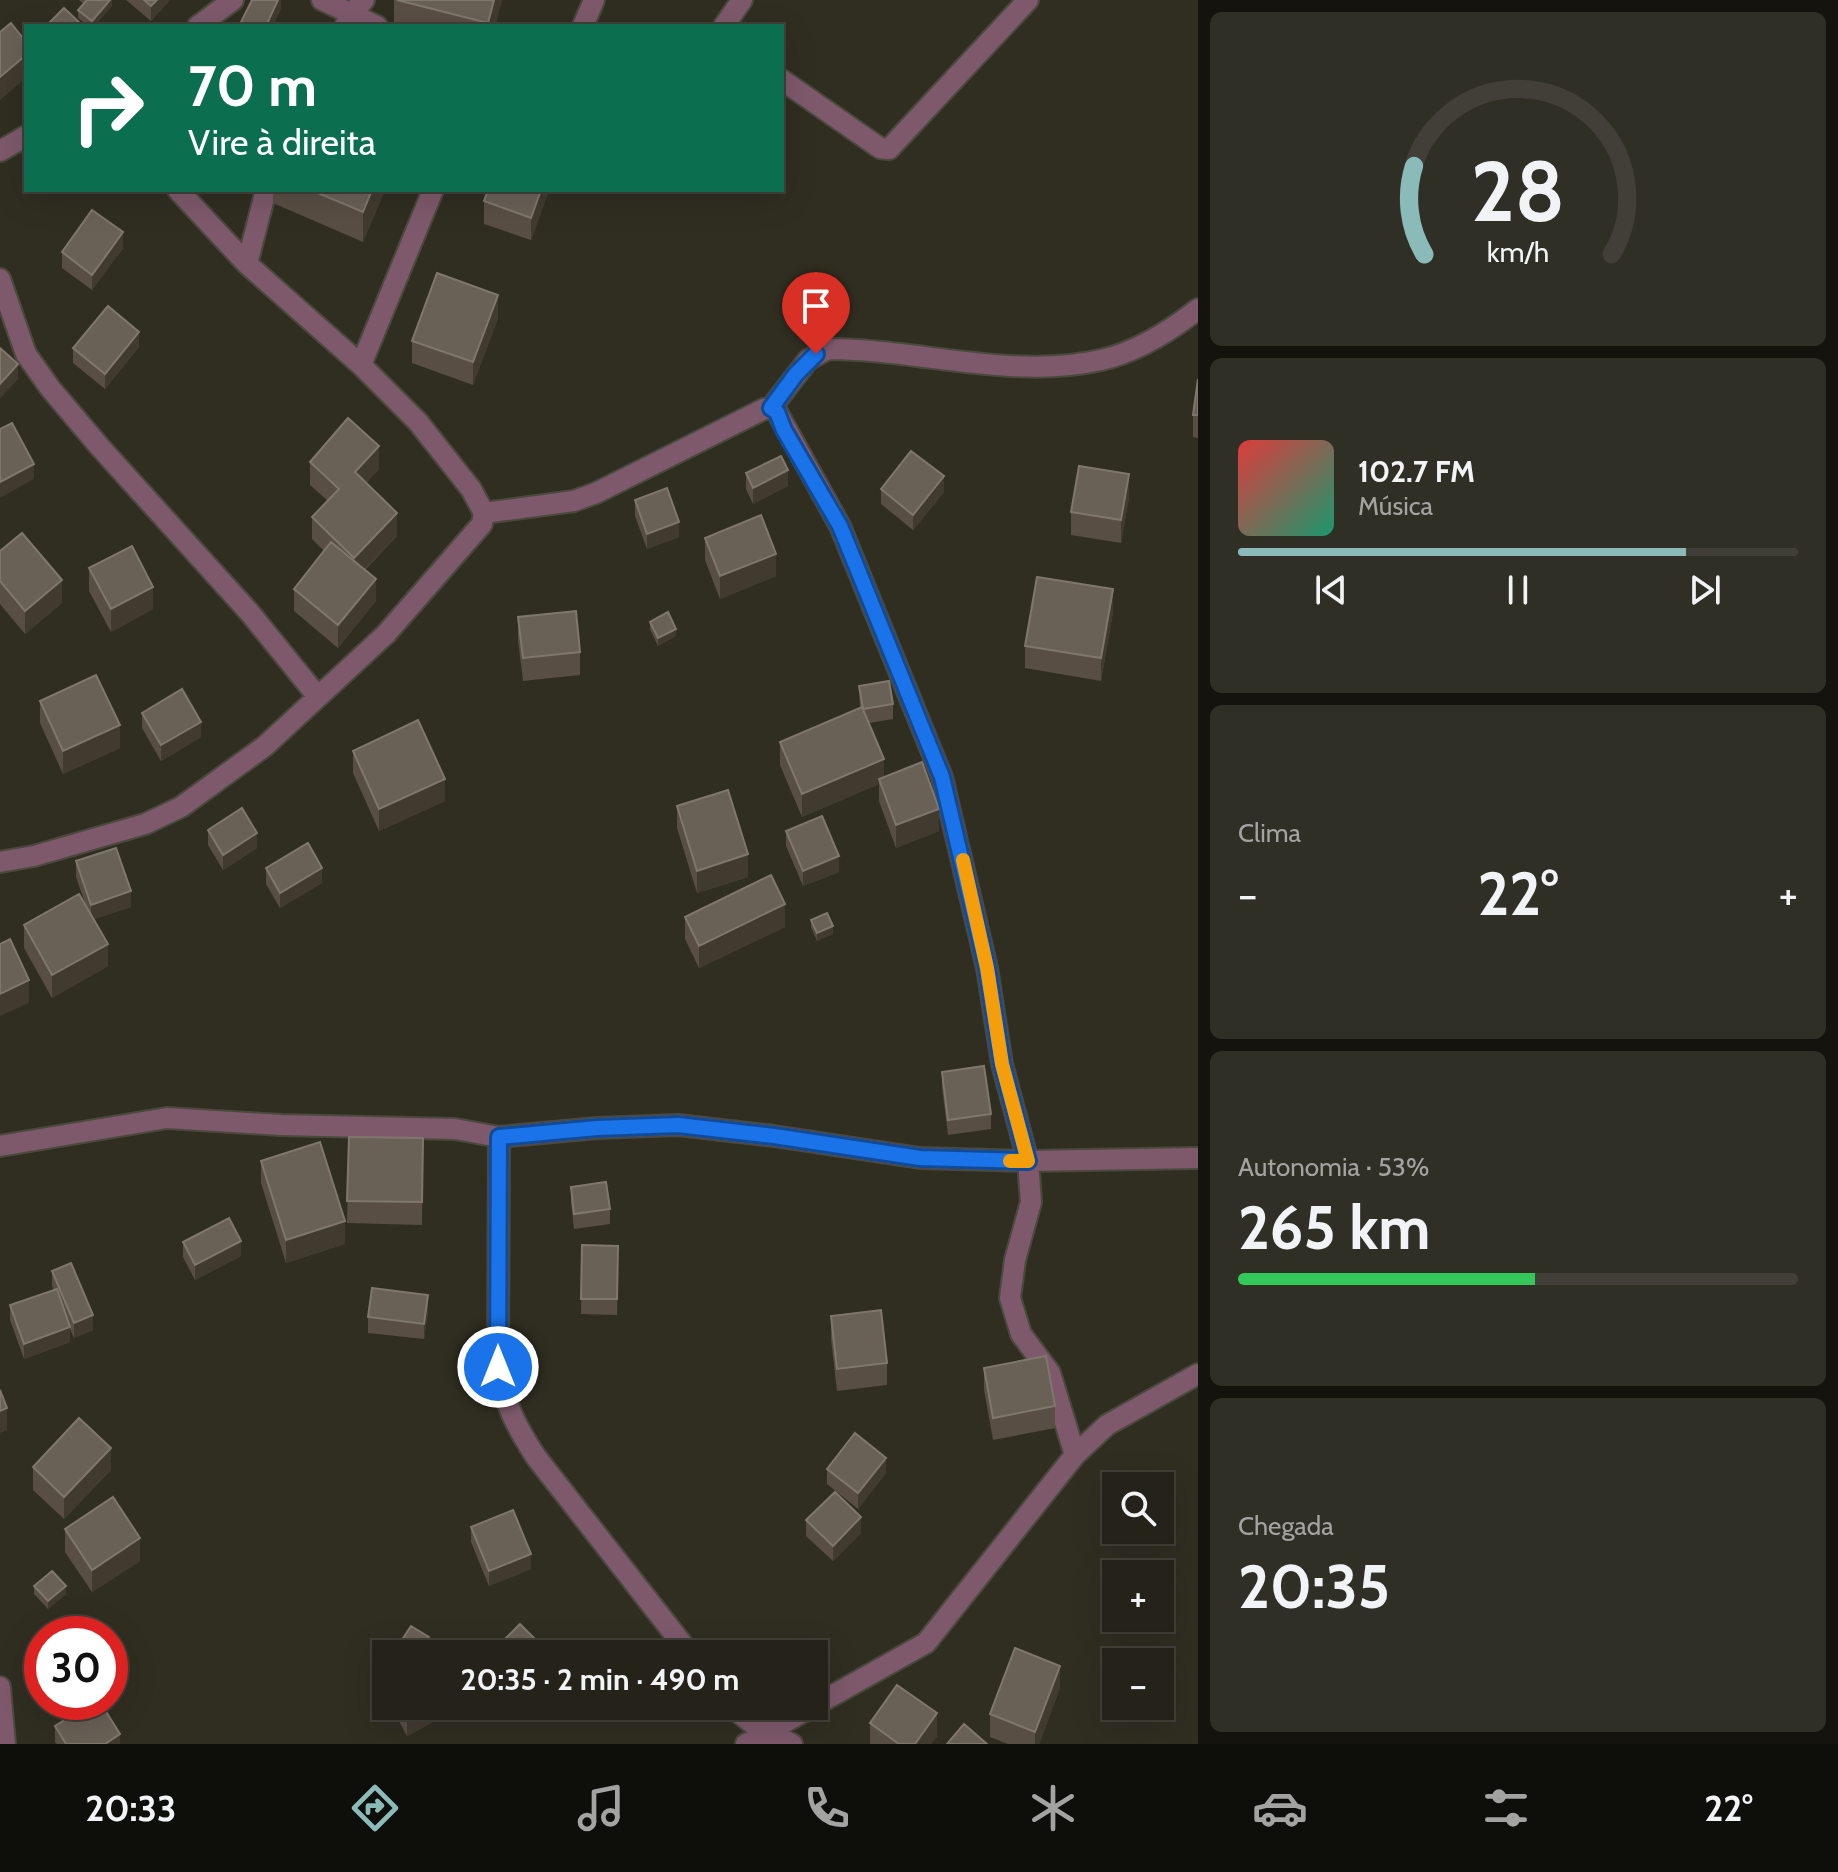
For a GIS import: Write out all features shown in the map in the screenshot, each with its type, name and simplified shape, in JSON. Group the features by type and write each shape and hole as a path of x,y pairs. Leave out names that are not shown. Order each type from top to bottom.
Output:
{"street":[{"path":"201,24 233,0"},
{"path":"322,0 373,24"},
{"path":"584,24 594,0"},
{"path":"725,24 742,0"},
{"path":"784,81 880,148 889,149 1028,0"},
{"path":"0,151 24,137"},
{"path":"0,862 34,856 162,818 265,746 386,634 482,524 484,513 480,501 418,422 361,365 247,264 180,192"},
{"path":"247,264 265,192"},
{"path":"361,365 432,192"},
{"path":"0,279 26,354 50,388 250,613 318,697"},
{"path":"771,408 808,360 828,349 1053,367 1104,360 1144,344 1198,309"},
{"path":"484,513 574,501 764,409 771,408 777,412 784,430 840,526 942,777 987,968 1002,1064 1028,1161 1031,1202 1015,1260 1010,1298 1021,1334 1050,1373 1075,1455"},
{"path":"0,1146 167,1118 281,1125 455,1129 499,1137 597,1128 678,1125 920,1158 1028,1161 1198,1158"},
{"path":"499,1137 498,1367 506,1404 516,1427 536,1457 679,1640"},
{"path":"746,1744 926,1643 1075,1455 1107,1425 1198,1374"},
{"path":"0,1687 5,1744"},
{"path":"748,1720 766,1735 792,1744"}],"building":[{"path":"87,0 110,0 92,21 78,10"},
{"path":"252,0 278,0 267,24 240,24"},
{"path":"397,0 494,0 488,23"},
{"path":"64,8 81,24 48,24"},
{"path":"11,23 24,39 24,57 0,77 0,32"},
{"path":"316,192 371,192 363,212"},
{"path":"487,192 540,192 531,218 484,201"},
{"path":"92,210 123,232 92,275 62,252"},
{"path":"437,273 498,295 473,362 412,341"},
{"path":"108,306 139,332 105,374 73,348"},
{"path":"0,348 18,364 0,384"},
{"path":"1198,379 1198,415 1193,415"},
{"path":"348,418 379,446 355,472 397,513 354,558 312,517 339,489 310,462"},
{"path":"12,423 34,464 0,482 0,429"},
{"path":"911,451 944,476 913,515 881,489"},
{"path":"781,456 788,470 753,488 746,473"},
{"path":"1079,466 1129,474 1121,520 1071,512"},
{"path":"667,488 679,522 647,534 635,500"},
{"path":"761,515 776,554 720,576 705,538"},
{"path":"22,533 62,580 25,611 0,581 0,551"},
{"path":"331,542 376,579 338,625 294,589"},
{"path":"132,546 153,587 111,609 89,568"},
{"path":"1037,577 1113,589 1101,658 1025,646"},
{"path":"576,611 580,652 523,658 518,617"},
{"path":"668,612 676,629 658,638 650,622"},
{"path":"96,675 120,725 63,751 40,701"},
{"path":"889,681 893,704 863,709 859,686"},
{"path":"182,689 201,722 161,745 142,713"},
{"path":"862,707 884,759 802,794 780,742"},
{"path":"418,720 445,779 379,809 353,751"},
{"path":"922,762 939,809 896,825 879,779"},
{"path":"728,790 748,854 697,871 677,806"},
{"path":"242,808 257,833 223,855 208,830"},
{"path":"822,816 839,856 803,871 786,831"},
{"path":"308,843 322,868 280,893 266,868"},
{"path":"116,848 131,891 91,905 76,861"},
{"path":"771,875 785,904 699,946 685,917"},
{"path":"79,894 108,944 52,975 24,925"},
{"path":"827,913 833,926 817,933 811,920"},
{"path":"10,939 29,980 0,994 0,944"},
{"path":"984,1066 991,1114 948,1120 942,1072"},
{"path":"349,1137 423,1138 422,1202 347,1201"},
{"path":"320,1142 345,1221 286,1240 261,1161"},
{"path":"606,1182 610,1209 574,1214 571,1187"},
{"path":"229,1218 241,1241 195,1265 183,1242"},
{"path":"582,1245 618,1246 617,1299 581,1299"},
{"path":"71,1263 93,1315 74,1323 52,1271"},
{"path":"372,1288 428,1295 424,1324 368,1317"},
{"path":"57,1289 70,1327 24,1344 10,1305"},
{"path":"881,1310 887,1363 837,1369 831,1316"},
{"path":"1046,1356 1055,1406 993,1418 984,1368"},
{"path":"0,1390 7,1408 0,1411"},
{"path":"79,1418 111,1448 64,1497 33,1467"},
{"path":"855,1433 886,1458 858,1493 827,1469"},
{"path":"835,1492 861,1517 833,1546 806,1520"},
{"path":"113,1497 140,1538 92,1570 65,1529"},
{"path":"513,1510 531,1554 489,1571 471,1527"},
{"path":"52,1571 66,1586 48,1601 34,1586"},
{"path":"520,1624 536,1640 504,1640"},
{"path":"411,1626 429,1637 427,1640 402,1640"},
{"path":"1015,1648 1060,1666 1035,1732 990,1714"},
{"path":"897,1685 937,1713 915,1744 899,1744 870,1723"},
{"path":"64,1720 111,1720 120,1734 105,1744 66,1744 55,1726"},
{"path":"964,1724 987,1744 947,1744"}],"slow traffic":[{"path":"963,860 987,968 1002,1064 1028,1161 1010,1161"}],"route":[{"path":"498,1367 499,1137 597,1128 678,1125 920,1158 1028,1161 1002,1064 987,968 942,777 840,526 784,430 777,412 771,408 796,374 816,354"}]}
